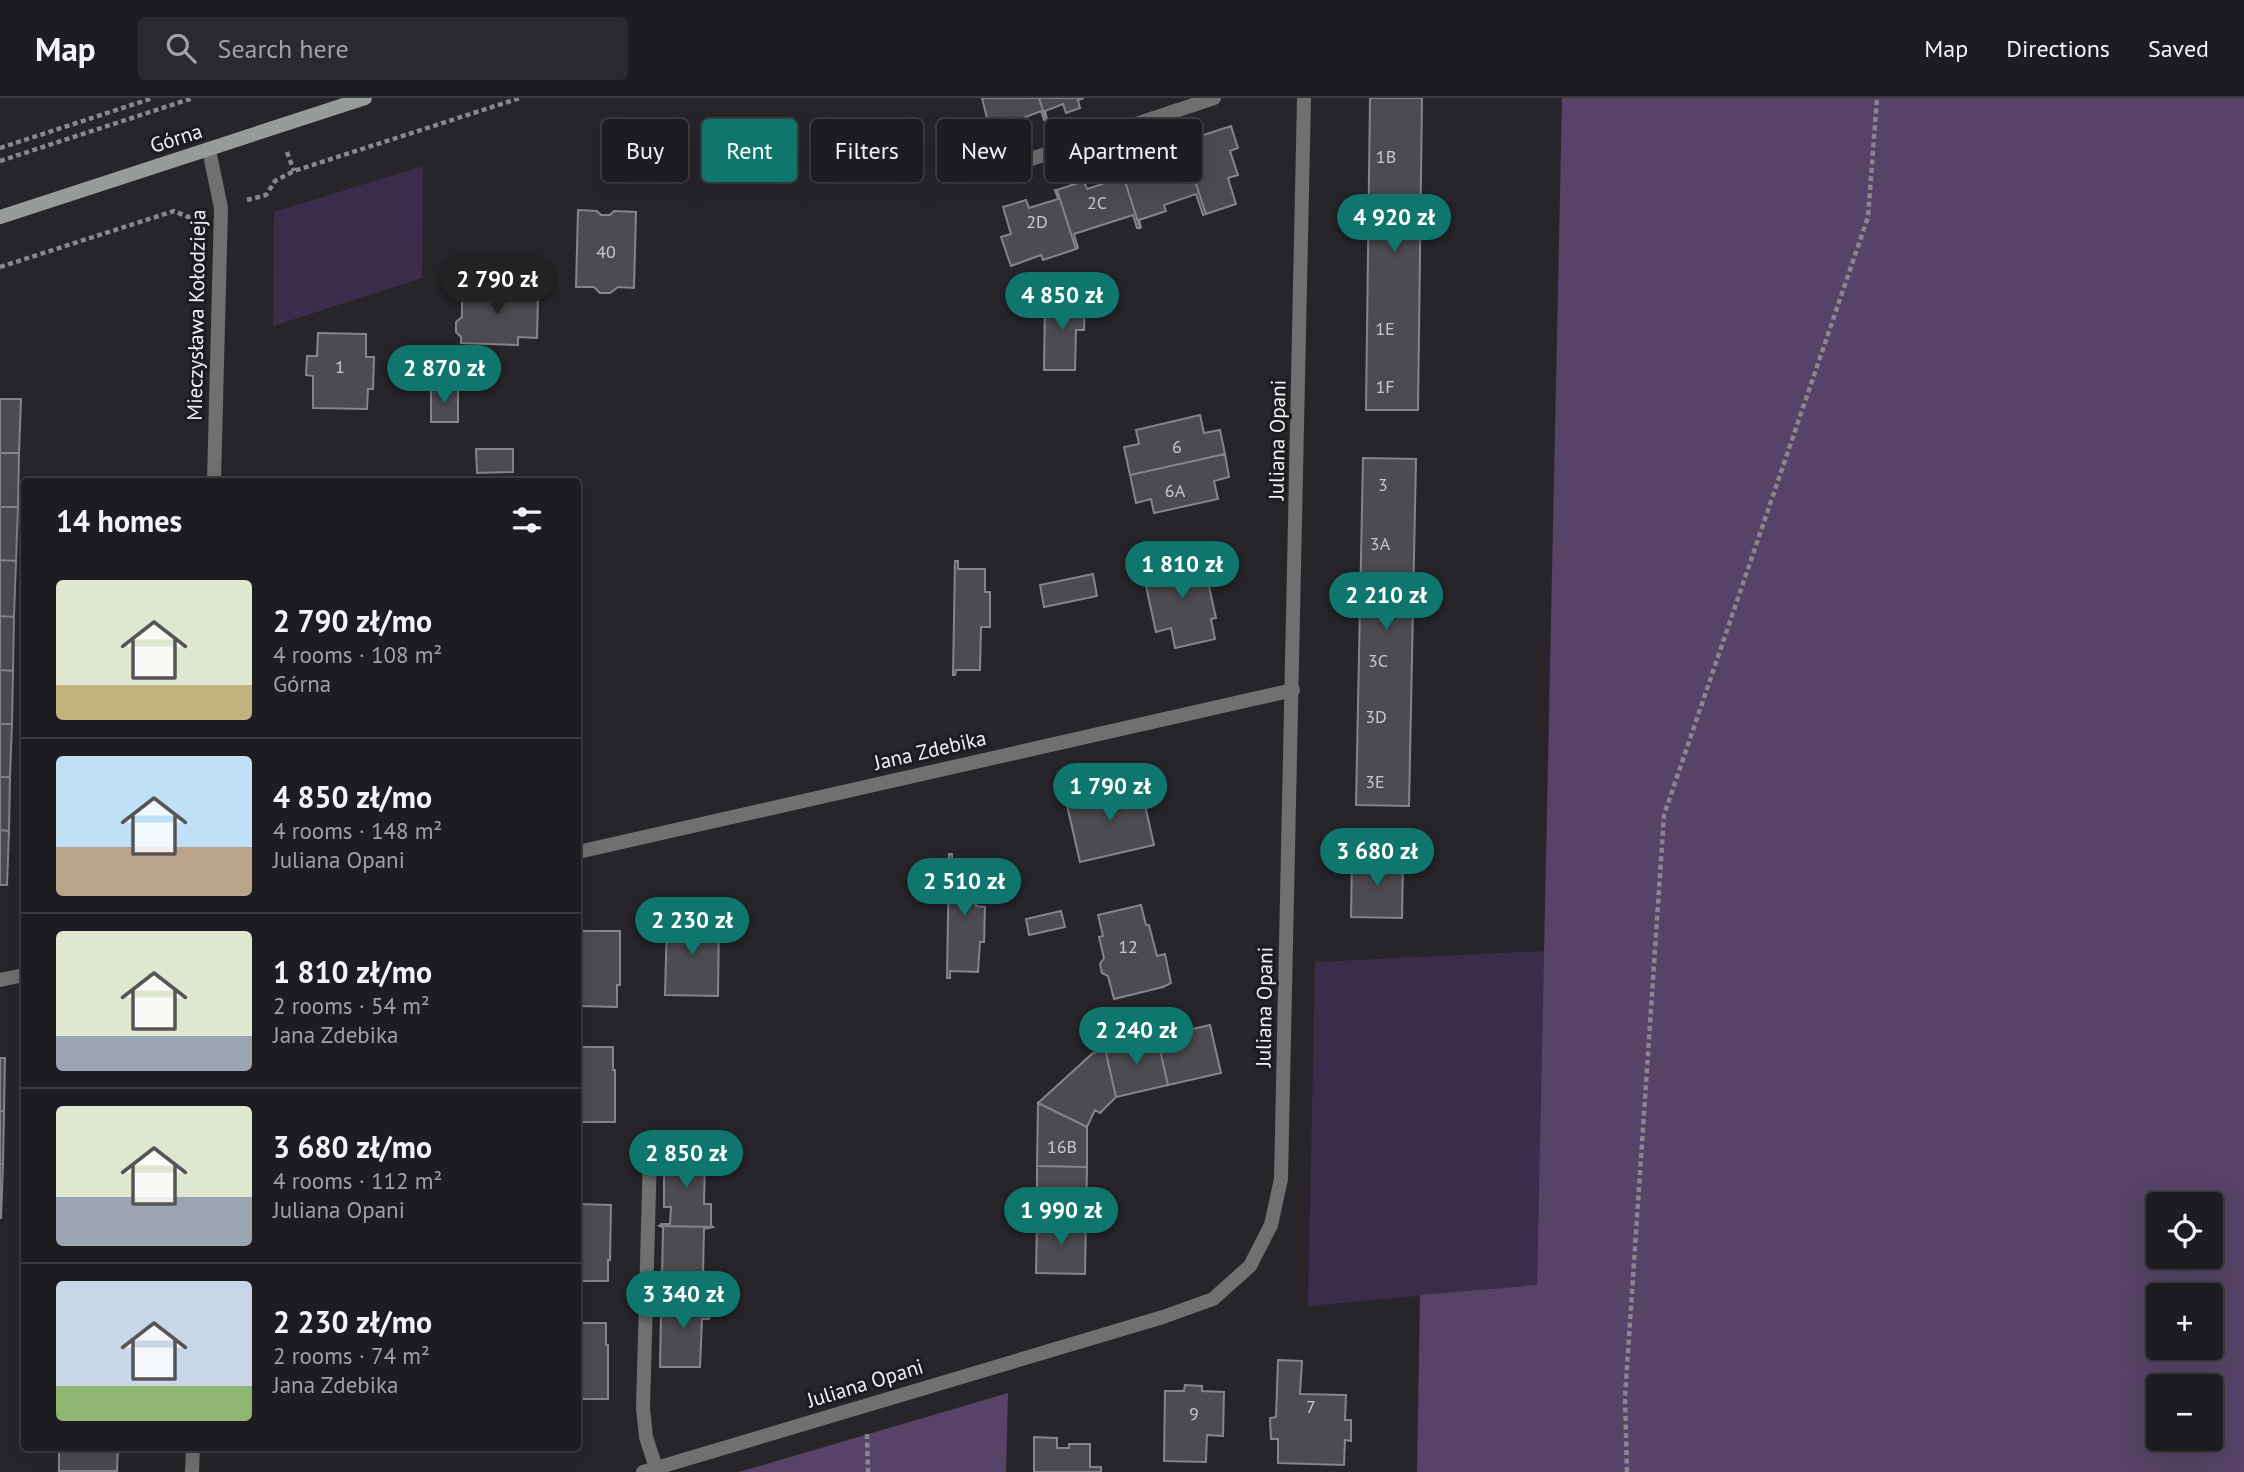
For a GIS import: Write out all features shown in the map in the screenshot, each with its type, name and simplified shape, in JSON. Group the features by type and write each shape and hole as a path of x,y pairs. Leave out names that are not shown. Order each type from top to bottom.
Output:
{"street":[{"name":"Górna","path":"0,217 365,98"},
{"path":"1031,159 1214,98"},
{"name":"Juliana Opani","path":"650,1470 1176,1313 1213,1299 1250,1266 1271,1225 1281,1179 1304,98"},
{"name":"Mieczysława Kołodzieja","path":"209,150 220,208 214,478"},
{"name":"Jana Zdebika","path":"581,851 1293,690"},
{"path":"0,980 21,976"},
{"path":"650,1154 643,1408 650,1470"},
{"path":"192,1472 193,1451"}],"path":[{"path":"0,148 153,98"},
{"path":"0,161 193,98"},
{"path":"1628,1472 1625,1397 1664,815 1868,217 1877,98"},
{"path":"0,267 174,211 188,217 267,195 275,181 294,171 517,99"},
{"path":"867,1404 868,1472"}],"shaded area":[{"path":"1562,98 2244,98 2244,1472 1417,1472 1420,1295 1537,1285"},
{"path":"423,166 422,278 273,326 274,212"},
{"path":"1544,951 1537,1285 1308,1306 1315,962"},
{"path":"1008,1393 1006,1472 739,1472"}],"building":[{"path":"982,98 1039,98 1046,119 1044,120 1041,111 1023,119 984,119 987,118"},
{"path":"1039,98 1084,98 1078,100 1080,108 1066,113 1063,104 1045,111 1046,119"},
{"path":"1370,98 1422,98 1418,410 1366,410"},
{"path":"1231,126 1238,148 1230,151 1238,175 1228,178 1236,204 1206,214 1195,182 1202,182 1202,135"},
{"path":"1081,182 1084,182 1087,189 1109,182 1125,182 1140,228 1137,228 1133,215 1074,234 1078,248 1076,249 1057,190"},
{"path":"1125,182 1195,182 1206,214 1203,215 1196,194 1164,205 1166,211 1139,220 1140,228"},
{"path":"1055,190 1076,249 1043,260 1041,255 1011,266 1001,237 1011,234 1003,207 1026,200 1029,208 1058,199"},
{"path":"578,210 597,211 601,215 610,215 614,211 636,212 634,288 618,287 610,293 600,293 594,287 576,287"},
{"path":"462,287 519,288 519,296 538,296 537,338 518,337 518,345 461,343 461,337 456,332 456,322 462,317"},
{"path":"1045,299 1085,299 1084,330 1076,330 1075,370 1044,370"},
{"path":"318,333 366,334 366,357 374,357 373,389 368,389 367,409 313,408 313,376 306,375 307,356 317,356"},
{"path":"431,388 458,389 458,422 431,422"},
{"path":"0,399 21,399 19,453 0,453"},
{"path":"1200,415 1204,433 1220,430 1225,454 1130,475 1124,447 1139,444 1136,430"},
{"path":"476,449 513,449 513,472 477,473"},
{"path":"0,453 19,453 18,507 0,507"},
{"path":"1225,454 1229,477 1214,481 1218,499 1154,513 1151,499 1136,503 1130,475"},
{"path":"1363,458 1416,459 1409,806 1356,805"},
{"path":"0,507 18,507 16,561 0,560"},
{"path":"1196,554 1201,574 1206,573 1216,618 1211,619 1215,639 1175,648 1171,628 1156,632 1146,586 1153,585 1148,565"},
{"path":"0,560 16,561 14,617 0,616"},
{"path":"955,561 958,561 958,569 985,569 985,592 990,592 990,627 981,627 980,670 956,670 953,675"},
{"path":"1093,574 1097,596 1044,607 1040,585"},
{"path":"0,616 14,617 13,671 0,670"},
{"path":"0,670 13,671 12,724 0,724"},
{"path":"0,724 12,724 10,777 0,777"},
{"path":"0,777 10,777 9,831 0,830"},
{"path":"1140,783 1154,845 1080,862 1066,801"},
{"path":"0,830 9,831 7,885 0,885"},
{"path":"949,854 952,854 952,860 977,860 976,906 985,907 984,942 980,942 978,972 950,971 950,978 947,978"},
{"path":"1352,859 1403,860 1402,918 1351,917"},
{"path":"1141,905 1157,956 1165,954 1171,983 1114,999 1108,976 1102,973 1100,964 1104,958 1098,915"},
{"path":"1061,911 1065,927 1029,935 1026,919"},
{"path":"686,917 719,920 718,996 665,995 667,920 686,920"},
{"path":"581,931 620,931 620,985 617,985 617,1007 581,1006"},
{"path":"1210,1025 1221,1073 1168,1085 1157,1037"},
{"path":"1157,1037 1168,1085 1116,1097 1105,1049"},
{"path":"581,1047 613,1047 615,1122 581,1122"},
{"path":"1105,1049 1116,1097 1100,1113 1095,1110 1087,1127 1038,1103 1093,1053"},
{"path":"0,1058 5,1058 4,1111 0,1111"},
{"path":"1038,1103 1087,1127 1087,1167 1037,1166"},
{"path":"0,1111 4,1111 3,1164 0,1164"},
{"path":"664,1153 705,1154 704,1204 711,1204 713,1227 660,1226 670,1224 671,1207 664,1207"},
{"path":"0,1164 3,1164 1,1218 0,1218"},
{"path":"1037,1166 1087,1167 1086,1220 1037,1219"},
{"path":"581,1204 611,1205 608,1281 581,1281"},
{"path":"1037,1219 1086,1220 1085,1274 1036,1273"},
{"path":"660,1226 713,1227 704,1229 703,1273 710,1273 709,1294 712,1296 666,1295 669,1276 662,1276 663,1228"},
{"path":"666,1295 712,1296 712,1299 709,1298 709,1319 702,1319 700,1367 660,1367 661,1315 668,1314 669,1298 666,1298"},
{"path":"581,1323 606,1323 608,1399 581,1399"},
{"path":"1278,1360 1302,1361 1300,1394 1346,1395 1345,1420 1351,1420 1351,1441 1345,1440 1344,1465 1278,1463 1278,1439 1271,1439 1270,1418 1276,1417"},
{"path":"1185,1385 1202,1386 1202,1391 1224,1392 1223,1436 1207,1435 1206,1462 1164,1461 1165,1391 1184,1391"},
{"path":"1034,1437 1057,1438 1057,1448 1069,1448 1069,1444 1090,1444 1090,1467 1101,1467 1101,1472 1034,1472"},
{"path":"59,1451 118,1451 117,1471 59,1471"}]}
